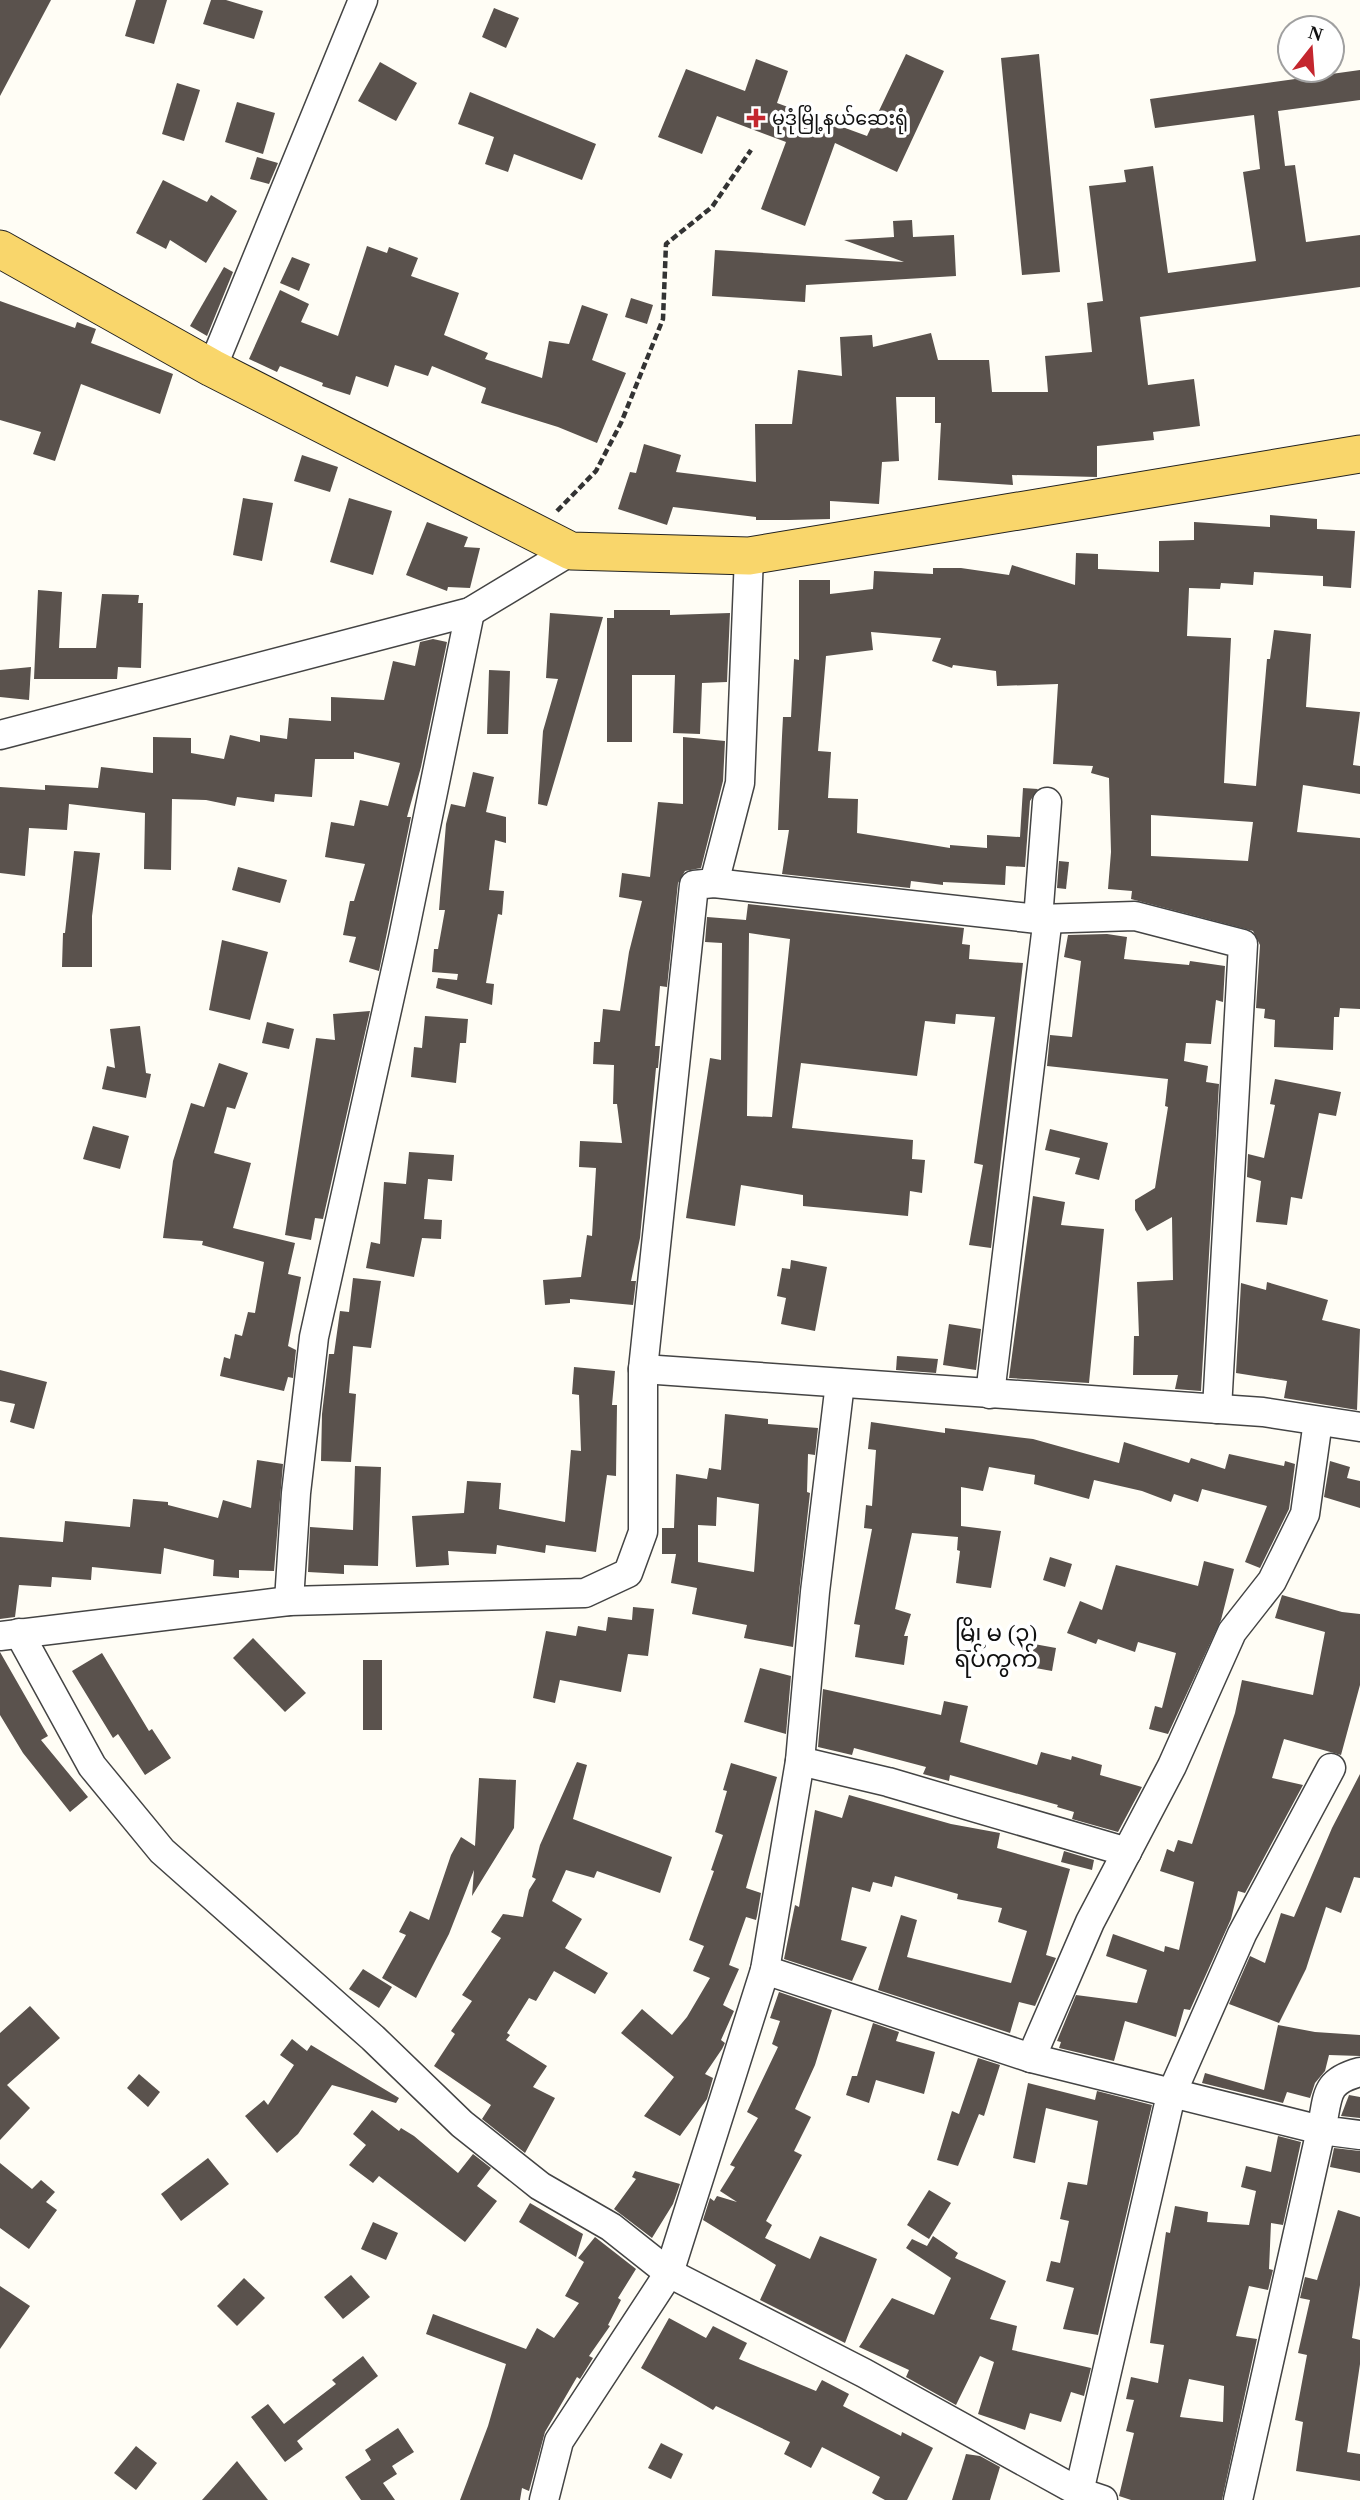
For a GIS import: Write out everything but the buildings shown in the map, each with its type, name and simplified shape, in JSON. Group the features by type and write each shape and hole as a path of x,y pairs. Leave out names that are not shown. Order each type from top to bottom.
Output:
{"main road":[{"path":"0,249 212,368 571,551 749,556 1360,454"}],"street":[{"path":"212,368 363,0"},
{"path":"0,734 470,612 571,551"},
{"path":"714,884 740,783 749,556"},
{"path":"289,1601 296,1493 314,1337 403,938 470,612"},
{"path":"1038,919 1046,802"},
{"path":"1217,1409 1243,944 1135,916 1038,919 714,884 694,885 643,1369 643,1532 628,1573 585,1593 289,1601 10,1634 92,1766 162,1851 373,2038 461,2124 540,2186 611,2227 669,2273 864,2373 1091,2496 1171,2095 1242,1934 1331,1768"},
{"path":"990,1394 1047,925 1038,919"},
{"path":"643,1369 1217,1409 1360,1427"},
{"path":"544,2500 559,2441 669,2273 765,1970 800,1761 814,1592 840,1383"},
{"path":"1031,2058 1090,1922 1172,1766 1231,1632 1272,1581 1305,1514 1318,1421"},
{"path":"800,1761 888,1782 1127,1852"},
{"path":"765,1970 1031,2058 1171,2095 1321,2130 1360,2135"},
{"path":"1238,2500 1332,2084 1340,2077 1360,2072"}],"path":[{"path":"537,533 596,471 621,423 663,318 666,244 712,207 751,150"}],"place":[{"name":"မုဒုံမြို့နယ်ဆေးရုံ","path":"756,118"}],"district":[{"name":"မြို့မ (၃) ရပ်ကွက်","path":"996,1646"}]}
